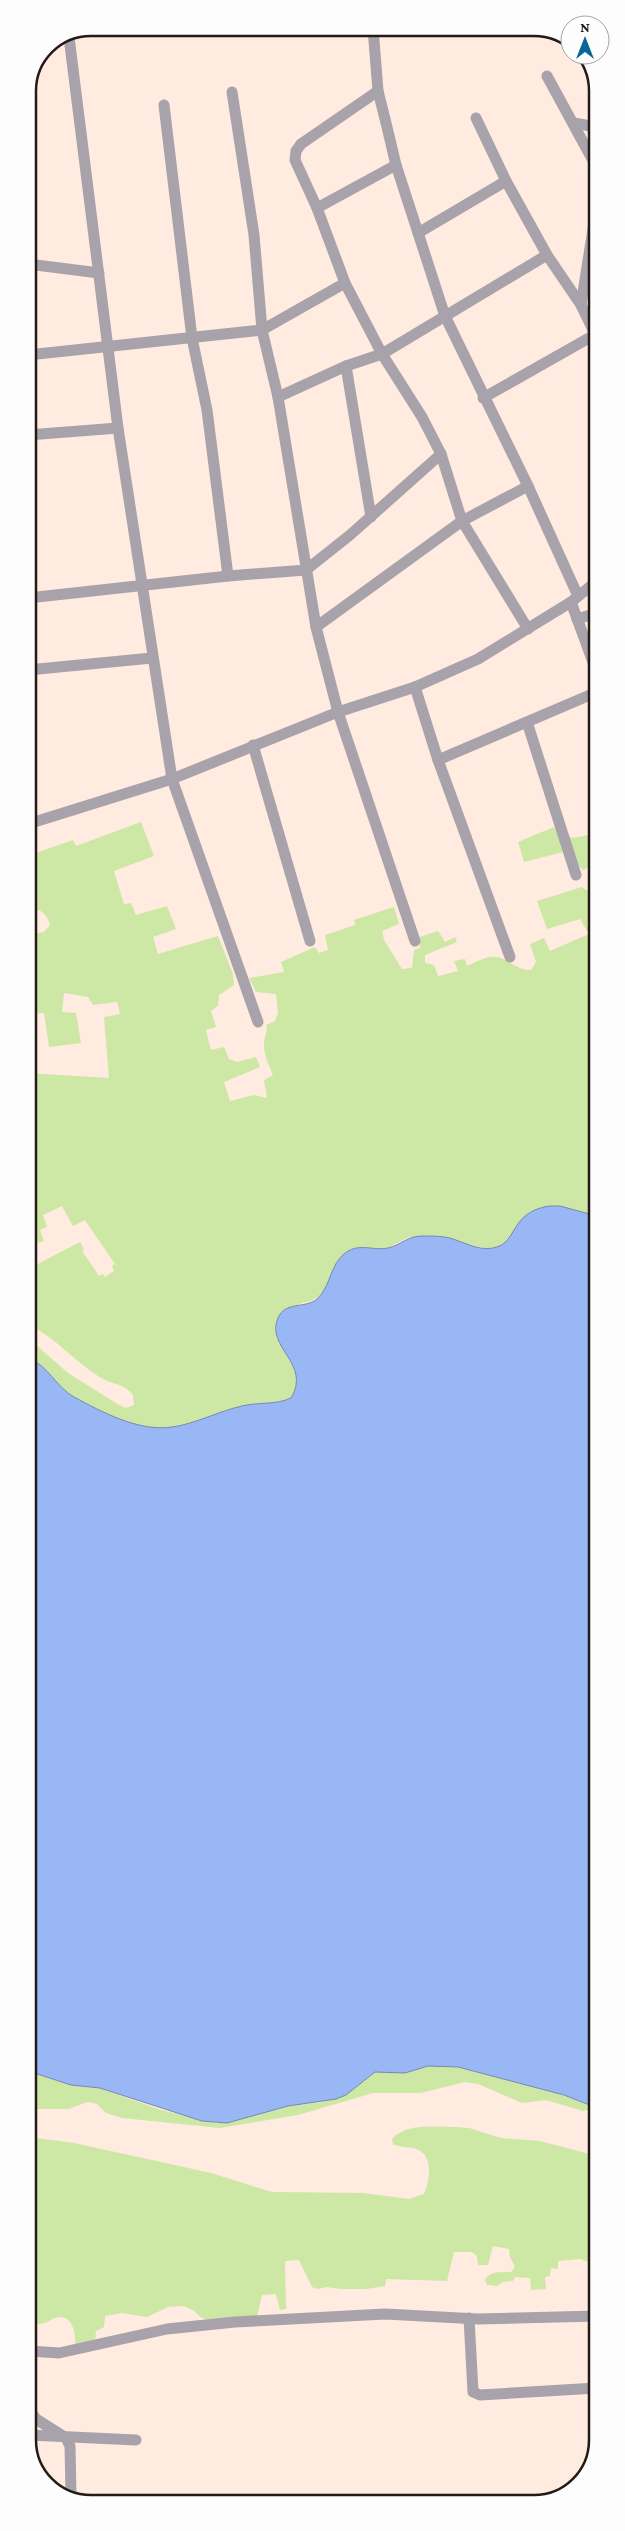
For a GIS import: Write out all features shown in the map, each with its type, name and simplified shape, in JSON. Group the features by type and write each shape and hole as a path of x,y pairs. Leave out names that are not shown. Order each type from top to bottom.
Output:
{"street":[{"path":"374,36 378,91 396,165 445,316 483,398 528,486 574,599 578,620 589,651"},
{"path":"69,41 118,428 172,779 258,1022"},
{"path":"547,76 589,152"},
{"path":"378,91 301,144 296,152 295,160 317,208 345,283 382,354 422,417 440,454 462,521 528,628"},
{"path":"232,92 254,235 262,330 278,397 316,627 338,712 415,941"},
{"path":"164,105 192,338 206,410 228,576"},
{"path":"476,118 506,181 546,255 581,305 589,321"},
{"path":"574,123 589,126"},
{"path":"317,208 396,165"},
{"path":"418,233 506,181"},
{"path":"581,305 589,254"},
{"path":"278,397 346,366 382,354 546,255"},
{"path":"36,265 99,273"},
{"path":"36,354 262,330 345,283"},
{"path":"483,398 589,339"},
{"path":"346,366 371,517"},
{"path":"36,434 118,428"},
{"path":"36,597 228,576 306,570 371,517 440,454"},
{"path":"316,627 462,521 528,486"},
{"path":"36,822 172,779 338,712 415,687 478,659 574,599 589,587"},
{"path":"578,620 589,616"},
{"path":"36,669 152,658"},
{"path":"415,687 438,760 510,957"},
{"path":"438,760 589,695"},
{"path":"527,722 576,875"},
{"path":"253,745 310,941"},
{"path":"36,2351 59,2353 166,2329 235,2322 386,2314 469,2318 589,2316"},
{"path":"469,2318 472,2392 480,2395 589,2389"},
{"path":"36,2420 66,2438 70,2446 71,2491"},
{"path":"36,2436 136,2440"}],"green space":[{"path":"141,822 154,856 114,871 124,904 131,903 136,915 167,906 176,929 153,937 158,954 218,936 233,974 234,985 219,995 218,1006 211,1011 216,1027 206,1030 211,1050 224,1047 229,1059 237,1062 256,1057 260,1067 224,1082 230,1101 254,1095 267,1098 264,1080 273,1075 265,1055 264,1042 267,1032 266,1025 275,1021 278,1013 276,994 256,992 249,978 284,972 281,962 315,947 319,953 328,950 325,935 355,925 354,920 394,907 399,924 382,931 384,940 402,969 412,968 414,950 420,948 420,937 438,931 445,942 455,937 457,942 425,955 425,963 434,965 438,976 458,971 454,961 465,959 467,966 490,957 501,958 526,970 531,970 536,962 530,944 544,938 550,951 589,934 589,1214 560,1206 513,1233 499,1247 488,1249 440,1237 409,1237 388,1248 378,1248 337,1261 329,1283 321,1294 301,1303 276,1337 290,1359 296,1374 295,1390 291,1398 242,1406 180,1425 159,1428 121,1420 68,1393 36,1362 36,1345 68,1373 119,1405 126,1408 134,1405 133,1395 130,1391 93,1373 48,1336 36,1329 36,1265 80,1242 84,1249 82,1251 99,1276 103,1274 105,1277 114,1271 112,1266 115,1264 85,1220 73,1226 62,1206 43,1215 47,1227 40,1230 44,1241 39,1243 36,1238 36,1073 109,1078 104,1017 120,1014 117,1002 93,1005 88,997 64,993 62,1012 76,1013 81,1043 49,1047 44,1013 36,1014 36,934 44,932 50,925 47,917 36,909 36,853 73,840 76,846"},
{"path":"554,827 562,836 573,838 589,835 589,868 583,870 577,864 571,850 524,862 518,842"},
{"path":"582,887 589,890 589,934 580,919 547,929 537,901"},
{"path":"448,2065 564,2095 589,2106 589,2110 583,2111 546,2100 522,2103 478,2084 465,2082 421,2093 373,2093 298,2115 220,2128 122,2118 106,2113 97,2104 87,2102 69,2109 36,2109 36,2074 57,2081 100,2088 161,2110 217,2123 288,2106 322,2102 363,2082 375,2072 405,2073 428,2066"},
{"path":"430,2127 469,2128 501,2138 540,2141 589,2154 589,2262 580,2259 558,2261 558,2269 551,2268 550,2276 545,2277 546,2289 531,2290 530,2278 515,2277 513,2281 502,2282 497,2286 487,2285 485,2280 490,2275 511,2272 515,2267 510,2257 509,2249 493,2246 488,2265 478,2265 477,2256 472,2252 454,2252 447,2281 386,2279 385,2286 366,2289 327,2287 317,2289 312,2287 299,2260 285,2261 286,2309 280,2310 276,2294 262,2295 256,2321 222,2324 202,2318 193,2310 184,2306 168,2307 147,2317 122,2313 105,2316 104,2327 96,2331 95,2341 75,2346 74,2331 70,2321 66,2318 55,2318 36,2324 36,2138 74,2143 211,2173 272,2192 363,2193 409,2199 424,2194 429,2175 428,2162 422,2152 393,2144 392,2139 405,2130"}],"water":[{"path":"560,1206 589,1214 589,2105 564,2095 458,2067 428,2066 405,2073 375,2072 346,2095 336,2099 288,2106 227,2123 202,2121 100,2088 71,2085 36,2074 36,1362 62,1388 74,1397 121,1420 147,1427 172,1427 242,1406 285,1400 291,1398 296,1386 296,1375 293,1365 278,1338 276,1328 278,1318 285,1309 307,1304 317,1299 322,1294 339,1259 349,1250 355,1248 388,1248 417,1236 450,1238 486,1249 497,1247 505,1242 525,1216 541,1208"}]}
